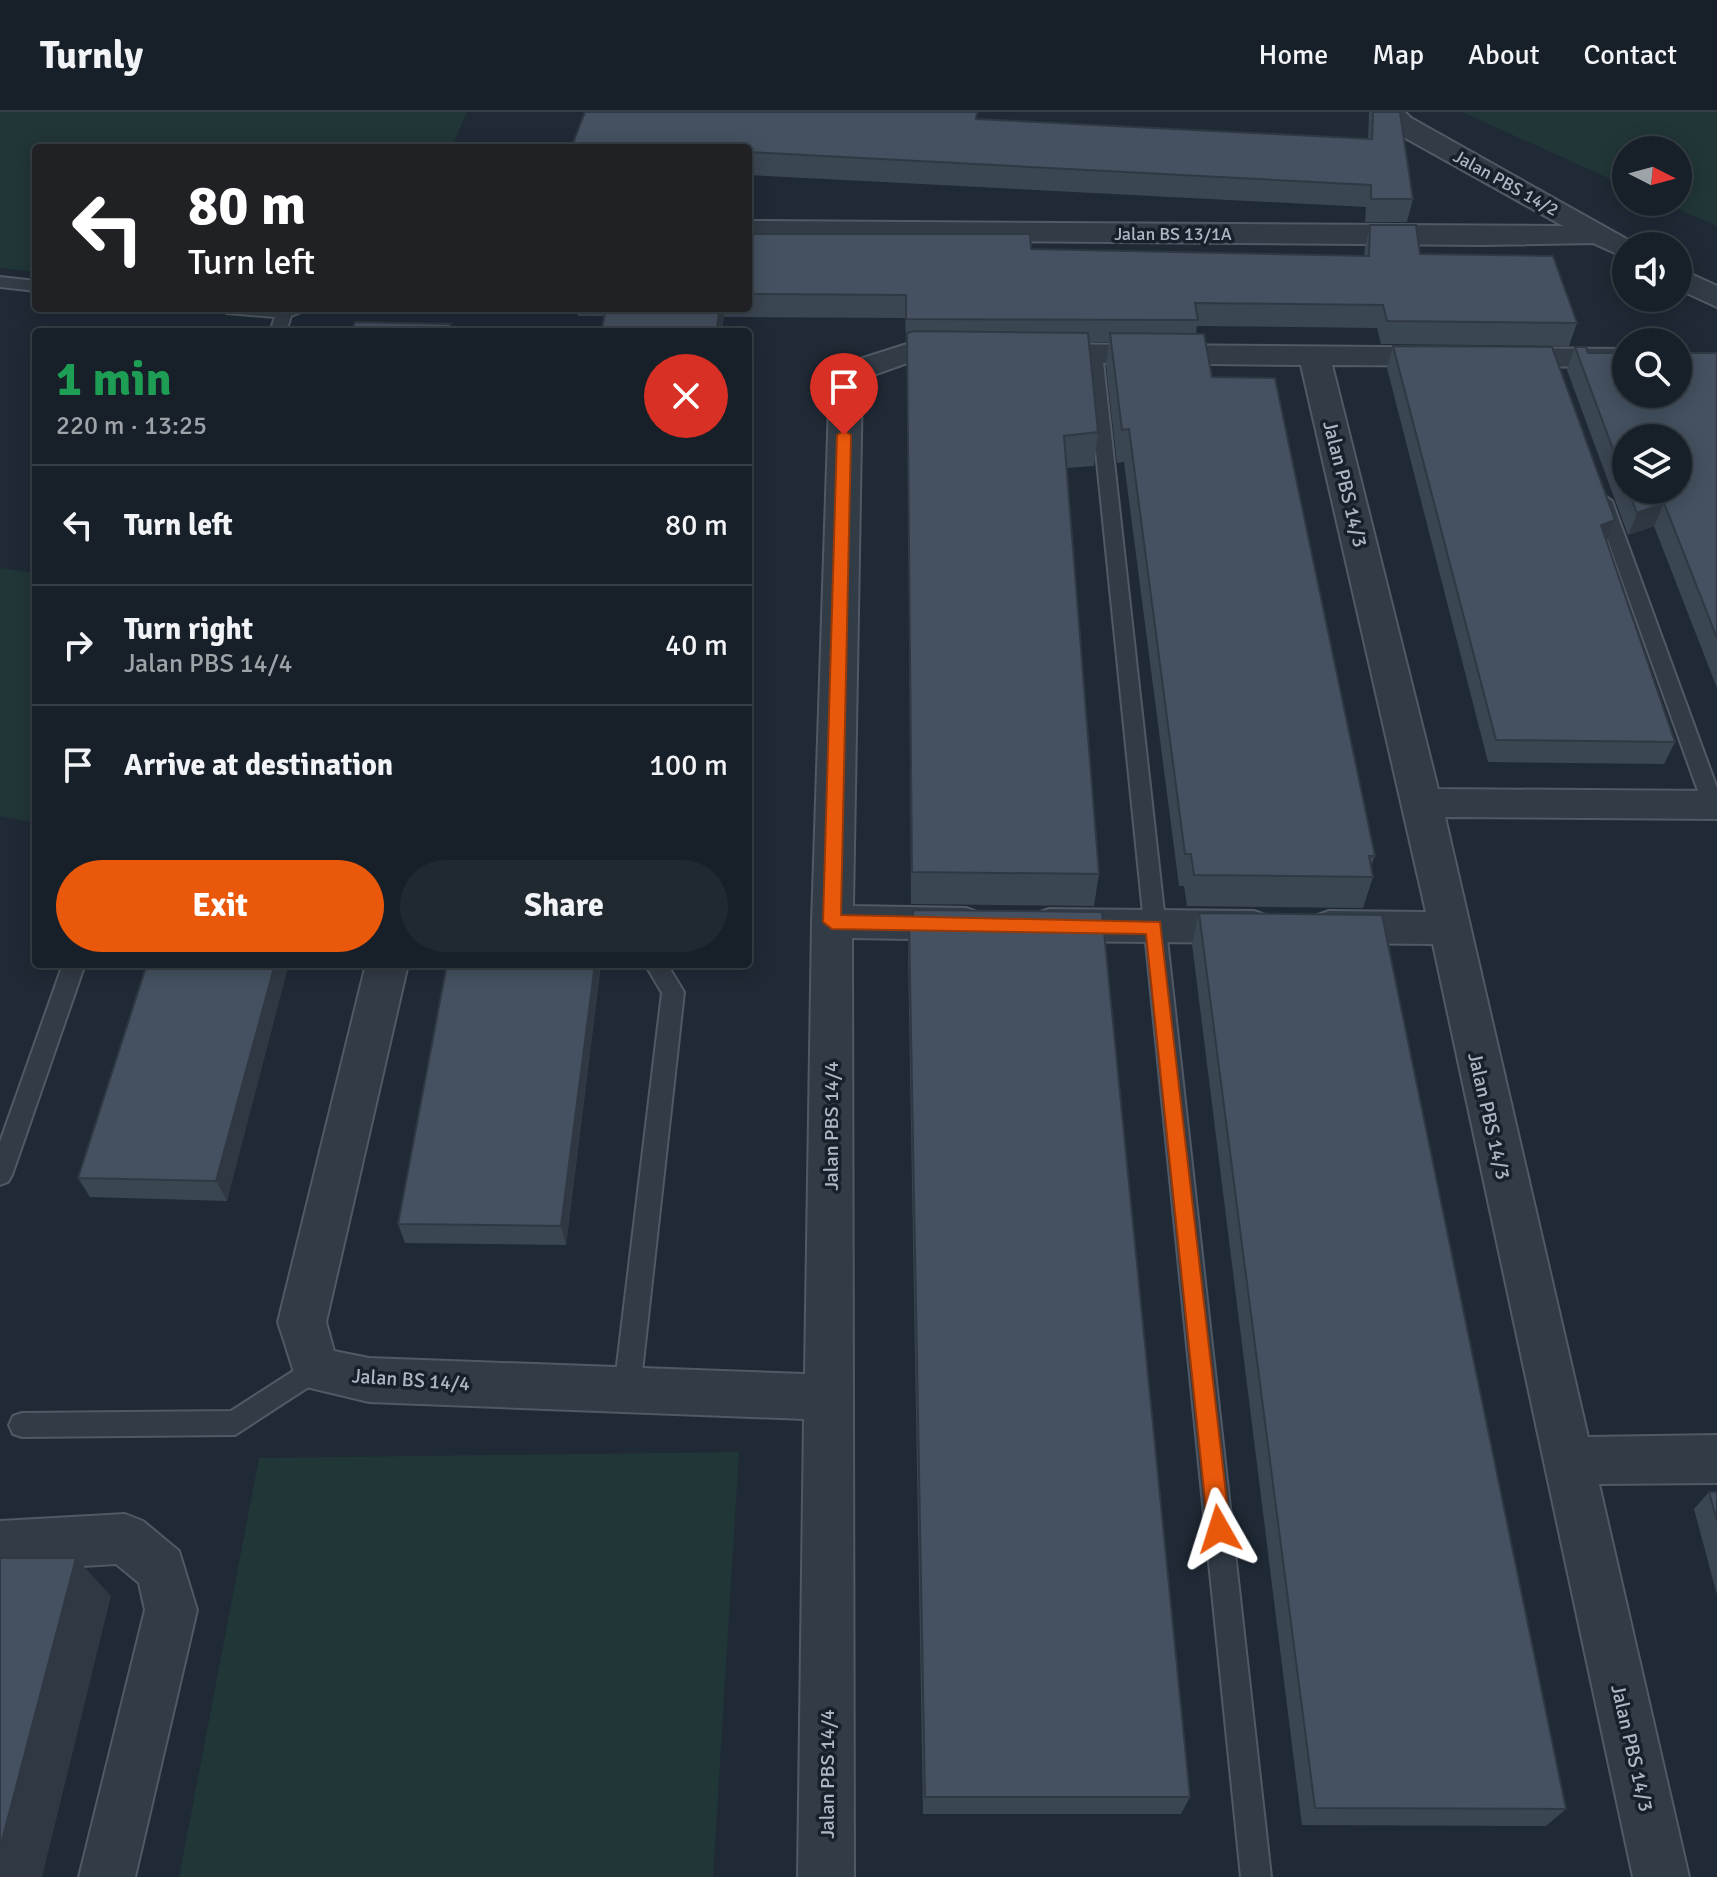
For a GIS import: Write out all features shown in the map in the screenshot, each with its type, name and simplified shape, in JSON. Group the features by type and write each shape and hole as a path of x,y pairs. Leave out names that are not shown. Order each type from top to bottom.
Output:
{"street":[{"name":"Jalan PBS 14/2","path":"1390,112 1401,124 1612,242"},
{"name":"Jalan BS 13/1A","path":"752,230 1483,236 1598,234"},
{"path":"1692,285 1717,298"},
{"name":"Jalan PBS 14/4","path":"826,1877 832,922 846,374 910,352 1094,353"},
{"path":"1094,353 1314,355 1554,365 1612,359"},
{"name":"Jalan PBS 14/3","path":"1314,355 1422,803 1447,928 1661,1877"},
{"path":"1422,803 1715,805"},
{"path":"832,922 1447,928"},
{"path":"315,1369 302,1322 386,968"},
{"name":"Jalan BS 14/4","path":"315,1369 369,1380 829,1397"},
{"path":"1567,1461 1717,1459"},
{"path":"0,1546 125,1539 161,1569 171,1610 107,1877"}],"lane":[{"path":"0,282 32,286"},
{"path":"273,312 288,312"},
{"path":"279,328 284,313"},
{"path":"1094,353 1256,1877"},
{"path":"1595,477 1715,805"},
{"path":"0,1175 73,968"},
{"path":"627,1390 673,992 658,968"},
{"path":"22,1425 235,1423 315,1369"}],"green space":[{"path":"0,112 467,112 453,144 32,144 32,272 0,268"},
{"path":"1462,112 1717,112 1717,226 1692,215 1692,136 1612,136 1612,180"},
{"path":"0,568 32,572 32,822 0,816"},
{"path":"739,1452 713,1877 179,1877 259,1458"}],"building":[{"path":"585,112 977,112 976,119 1372,139 1373,112 1399,112 1413,199 1371,199 1371,185 752,152 752,144 573,143"},
{"path":"1370,225 1416,225 1420,254 1553,256 1577,323 1387,321 1383,305 1195,303 1198,320 906,319 906,295 752,294 752,234 1030,234 1031,249 1369,256"},
{"path":"605,312 719,312 717,328 602,328"},
{"path":"355,322 451,324 450,328 353,328"},
{"path":"907,333 1088,333 1098,432 1064,436 1099,874 912,872"},
{"path":"1110,333 1204,334 1212,377 1275,378 1375,856 1369,856 1373,877 1194,875 1191,854 1185,854 1129,429 1122,430"},
{"path":"1393,346 1552,347 1615,520 1601,525 1675,742 1496,740"},
{"path":"1575,347 1586,347 1588,353 1612,353 1612,408 1692,408 1692,353 1717,353 1717,638 1664,504 1692,504 1692,424 1612,424 1612,446"},
{"path":"1633,504 1661,504 1637,513"},
{"path":"913,910 1102,912 1190,1797 925,1797 909,923 913,923"},
{"path":"1199,913 1382,915 1566,1809 1315,1808"},
{"path":"146,968 274,968 216,1181 78,1178"},
{"path":"446,968 594,968 561,1226 398,1224"},
{"path":"1709,1492 1717,1492 1717,1521"},
{"path":"0,1558 76,1558 0,1848"}],"route":[{"path":"844,435 832,922 1154,927 1219,1529"}]}
